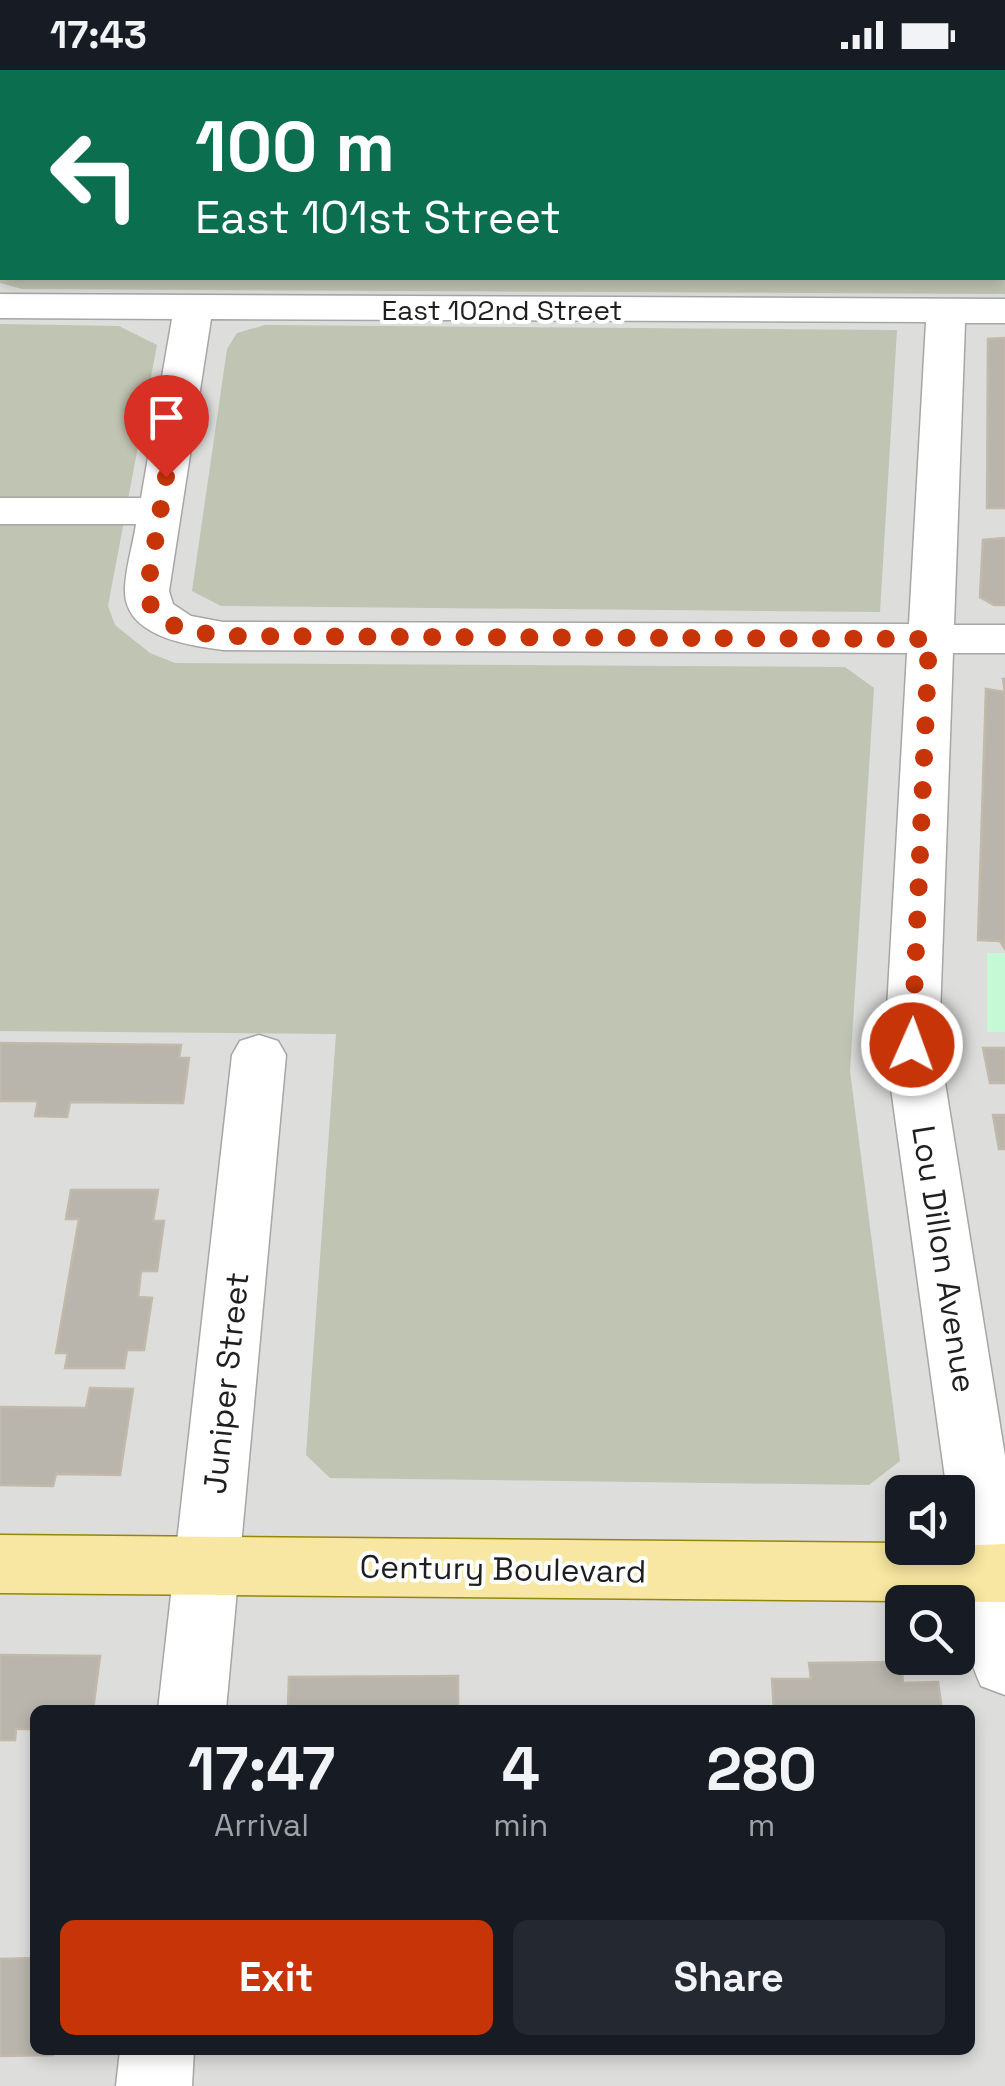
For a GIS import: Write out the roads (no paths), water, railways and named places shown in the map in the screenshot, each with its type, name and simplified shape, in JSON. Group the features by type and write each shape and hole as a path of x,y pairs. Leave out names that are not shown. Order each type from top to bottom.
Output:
{"main road":[{"name":"Century Boulevard","path":"0,1564 998,1573"}],"street":[{"name":"East 102nd Street","path":"0,306 194,310 1005,311"},
{"path":"194,310 147,591 149,607 162,620 188,630 223,636 1005,639"},
{"name":"Lou Dillon Avenue","path":"946,311 912,1045 998,1573 1005,1665"},
{"path":"0,512 160,510"},
{"name":"Juniper Street","path":"193,1705 259,1055"},
{"path":"154,2086 157,2055"}]}
